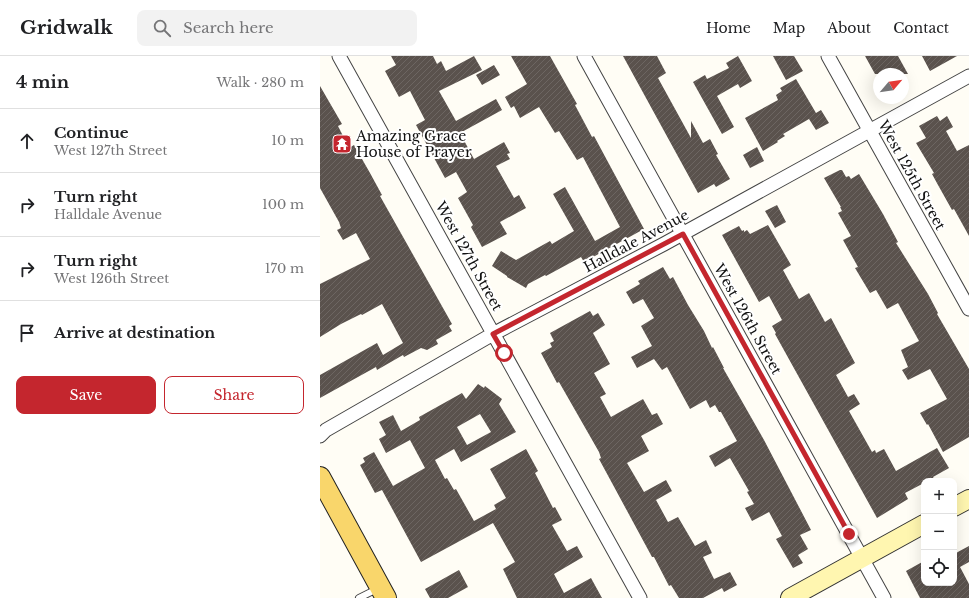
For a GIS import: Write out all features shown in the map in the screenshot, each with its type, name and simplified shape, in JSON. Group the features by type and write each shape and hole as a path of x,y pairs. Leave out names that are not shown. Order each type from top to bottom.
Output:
{"main road":[{"path":"320,477 383,593"},
{"path":"957,505 969,499"},
{"path":"790,598 921,526"}],"street":[{"name":"West 127th Street","path":"339,56 640,598"},
{"name":"West 126th Street","path":"584,56 884,598"},
{"name":"West 125th Street","path":"828,56 969,310"},
{"name":"Halldale Avenue","path":"320,436 326,430 493,334 683,234 969,76"}],"lane":[{"path":"359,598 383,593"}],"building":[{"path":"391,56 433,56 437,64 441,61 446,71 474,56 482,70 439,91 456,121 496,99 502,110 460,133 474,159 504,142 510,153 507,154 510,159 496,166 514,198 519,195 526,208 500,222 507,234 482,247 471,227 473,225 458,198 467,192 456,172 445,178 416,125 425,120 410,91 399,97 385,71 396,65"},
{"path":"511,56 550,56 577,104 575,105 592,137 594,136 644,229 584,262 581,257 546,276 545,275 528,284 526,288 492,266 501,251 516,260 550,241 552,244 574,231 553,194 565,187 595,241 620,227 583,157 577,160 559,131 555,133 539,107 520,118 514,106 511,108 505,97 527,84"},
{"path":"623,56 657,56 666,73 658,78 691,138 691,121 703,143 710,139 718,154 716,155 730,179 716,187 714,184 698,193"},
{"path":"738,56 752,81 740,88 738,84 717,96 734,127 722,134 693,82 705,75 707,79 729,68 726,63"},
{"path":"773,56 794,56 803,71 786,80"},
{"path":"865,56 898,56 905,68 873,68 873,70"},
{"path":"922,56 957,56 930,71"},
{"path":"494,65 500,75 482,85 476,75"},
{"path":"796,79 816,113 821,110 829,123 816,130 809,119 783,134 785,136 777,141 778,142 763,151 745,118 778,100 776,95 782,91 780,88"},
{"path":"320,86 342,124 338,126 349,148 354,145 370,173 382,195 380,196 452,324 449,326 452,331 436,340 438,344 427,350 421,348 404,357 403,355 377,370 376,367 320,398 320,375 377,343 383,355 403,343 382,304 341,324 320,337 320,284 370,259 356,233 343,240 337,230 341,228 339,222 320,188"},
{"path":"937,116 940,121 947,116 953,127 946,131 957,151 969,145 969,236 954,209 952,210 932,174 934,173 916,143 926,138 919,126"},
{"path":"757,147 764,161 750,168 743,155"},
{"path":"842,170 846,177 849,176 851,179 859,174 883,214 898,242 896,243 928,294 938,313 937,314 969,369 969,437 943,452 928,424 927,425 920,413 947,399 930,369 908,380 902,370 908,367 901,350 919,341 898,303 887,309 876,290 870,293 855,268 858,267 843,240 851,236 838,213 842,211 841,207 824,178"},
{"path":"777,205 786,222 775,228 765,211"},
{"path":"768,225 791,265 783,270 799,299 809,293 825,322 831,318 855,363 836,375 848,397 854,394 860,404 849,411 872,452 875,450 876,453 884,449 896,471 937,448 949,468 934,478 921,478 921,485 905,493 908,499 877,518 775,334 776,333 772,326 782,320 769,296 759,302 722,235 739,226 742,231 744,230 744,232 747,230 750,234"},
{"path":"663,267 670,279 673,277 704,331 764,440 811,530 800,535 808,549 798,555 803,563 793,568 776,539 782,536 769,512 752,521 745,508 754,504 747,492 749,491 730,458 715,467 709,456 737,441 721,412 719,412 715,405 710,408 706,400 690,409 667,367 662,370 654,359 637,368 631,357 652,346 641,326 654,318 643,299 633,304 626,292 640,284 638,281"},
{"path":"590,311 593,316 598,313 605,325 593,333 610,364 594,373 606,394 600,397 611,417 643,399 652,415 657,413 663,424 641,436 649,451 627,463 644,492 666,480 672,491 656,500 668,522 678,517 695,546 706,540 712,553 703,557 714,579 730,572 737,585 724,592 722,588 703,598 679,598 671,585 669,586 599,459 601,458 599,452 559,382 557,383 541,353 552,347 550,343 554,341 550,333"},
{"path":"478,384 484,388 485,386 502,399 499,404 516,432 461,462 454,449 435,460 445,479 447,478 454,490 456,489 474,521 496,509 494,505 506,498 490,469 526,449 538,471 535,473 553,508 555,507 562,520 552,525 567,551 577,546 583,557 554,574 564,593 591,578 602,598 517,598 503,569 515,562 493,523 421,562 382,490 375,493 360,465 365,462 363,458 374,452 393,486 425,468 410,440 386,453 379,439 386,435 379,422 393,415 401,431 420,420 419,417 462,393 466,399","holes":["480,414 491,432 467,445 457,427"]},
{"path":"969,546 969,562 960,567 969,584 969,598 920,598 906,571 921,563 921,586 957,586 957,552"},
{"path":"459,570 468,587 448,598 430,598 425,589"}],"place":[{"name":"Amazing Grace House of Prayer","path":"342,144"}],"route":[{"path":"504,353 493,334 683,234 849,534"}]}
